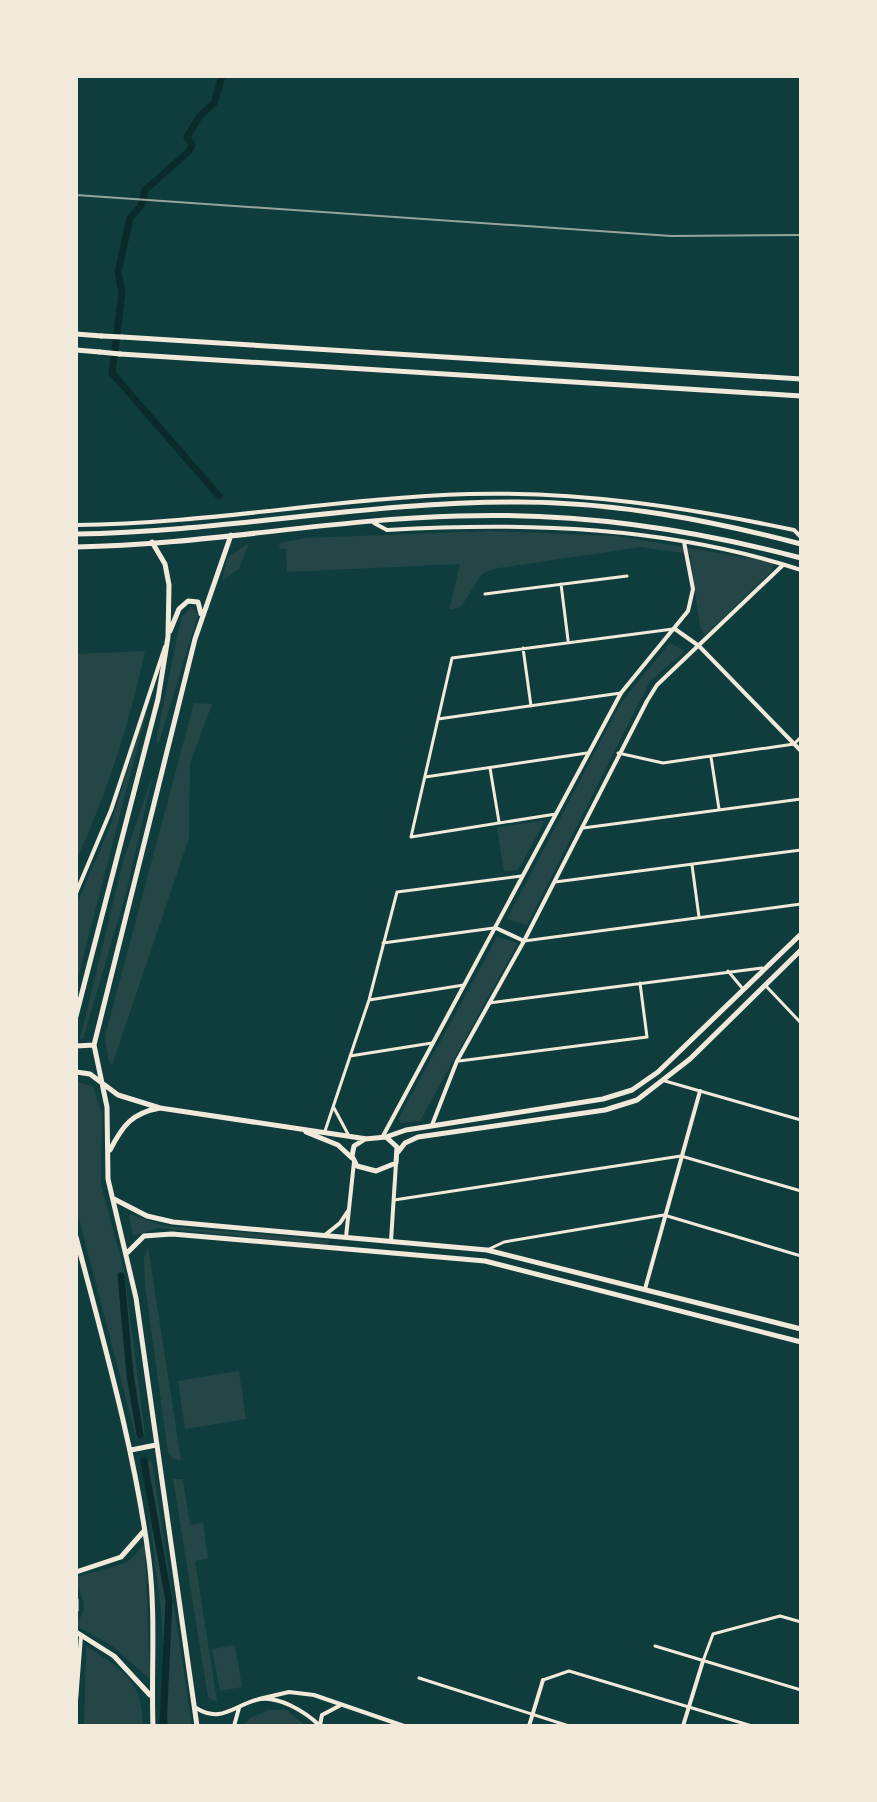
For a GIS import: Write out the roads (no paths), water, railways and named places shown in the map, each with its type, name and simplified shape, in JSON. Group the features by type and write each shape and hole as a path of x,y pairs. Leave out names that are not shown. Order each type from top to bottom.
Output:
{"main road":[{"path":"76,334 801,379"},
{"path":"76,350 801,396"},
{"path":"389,499 389,507"},
{"path":"76,534 389,507 520,502 585,505 702,520 801,544"},
{"path":"76,548 454,516 584,518 699,533 801,558"},
{"path":"197,1726 127,1253 108,1179 107,1107 99,1081 94,1045 202,619 231,535"},
{"path":"76,1016 158,699 168,637 169,585 165,564 152,542"},
{"path":"168,637 179,609 188,601 198,602 202,619"},
{"path":"353,1161 354,1146 367,1139 603,1099 632,1090 658,1072 801,934"},
{"path":"398,1152 410,1140 605,1110 637,1100 665,1081 801,950"},
{"path":"76,1046 94,1045"},
{"path":"76,1072 99,1081 118,1095 160,1108 367,1139"},
{"path":"632,1090 637,1100"},
{"path":"109,1151 123,1125 146,1110 160,1108"},
{"path":"432,1126 433,1135"},
{"path":"298,1129 338,1145 365,1171 376,1171 396,1163 398,1152 395,1143 384,1136"},
{"path":"113,1198 147,1216 173,1222 487,1250 801,1329"},
{"path":"127,1253 144,1236 156,1233 485,1261 801,1342"},
{"path":"76,1237 131,1450 145,1530 152,1589 153,1726"},
{"path":"345,1248 346,1237"},
{"path":"390,1252 391,1241"},
{"path":"131,1450 156,1445"},
{"path":"76,1572 121,1557 145,1530"},
{"path":"76,1600 76,1610"},
{"path":"78,1633 135,1675 152,1697"}],"street":[{"path":"76,525 389,499 520,493 630,500 794,530 801,537"},
{"path":"374,523 387,530 517,526 605,530 684,542 801,570"},
{"path":"384,1136 621,693 688,611 693,589 684,542"},
{"path":"432,1126 457,1061 524,941 618,753 657,685 783,565"},
{"path":"485,594 627,576"},
{"path":"561,584 568,641"},
{"path":"556,814 411,837 452,658 675,629 699,646 801,751"},
{"path":"76,893 111,810 168,637"},
{"path":"523,648 531,706"},
{"path":"438,719 621,693"},
{"path":"618,753 663,763 794,744 801,737"},
{"path":"425,777 588,753"},
{"path":"711,757 719,810"},
{"path":"490,768 499,822"},
{"path":"581,828 801,800"},
{"path":"554,882 801,850"},
{"path":"692,865 699,918"},
{"path":"324,1133 369,1000 397,892 521,876"},
{"path":"383,943 496,928 524,941 801,904"},
{"path":"489,1003 766,968"},
{"path":"728,971 744,990"},
{"path":"457,1061 647,1037 640,983"},
{"path":"369,1000 464,985"},
{"path":"765,985 801,1023"},
{"path":"350,1056 432,1043"},
{"path":"665,1081 801,1120"},
{"path":"644,1290 700,1091"},
{"path":"334,1108 349,1136"},
{"path":"394,1200 681,1156 801,1191"},
{"path":"346,1237 353,1161"},
{"path":"391,1241 396,1163"},
{"path":"325,1235 340,1223 349,1209"},
{"path":"487,1250 504,1242 664,1215 801,1256"},
{"path":"683,1726 713,1634 780,1616 801,1622"},
{"path":"76,1701 78,1633"},
{"path":"655,1646 801,1690"},
{"path":"529,1726 543,1680 569,1671 752,1726"},
{"path":"419,1678 569,1726"},
{"path":"196,1708 209,1716 289,1692 314,1695 404,1726"},
{"path":"259,1699 301,1710 320,1725 322,1715 339,1706"},
{"path":"234,1726 239,1708"}],"waterway":[{"path":"219,496 112,373 122,293 118,272 130,218 141,206 145,190 188,152 192,145 187,137 199,117 214,103 222,76"},
{"path":"121,1276 130,1375 140,1435"},
{"path":"144,1461 169,1601 163,1726"}],"railway":[{"path":"76,195 671,236 801,235"}]}
